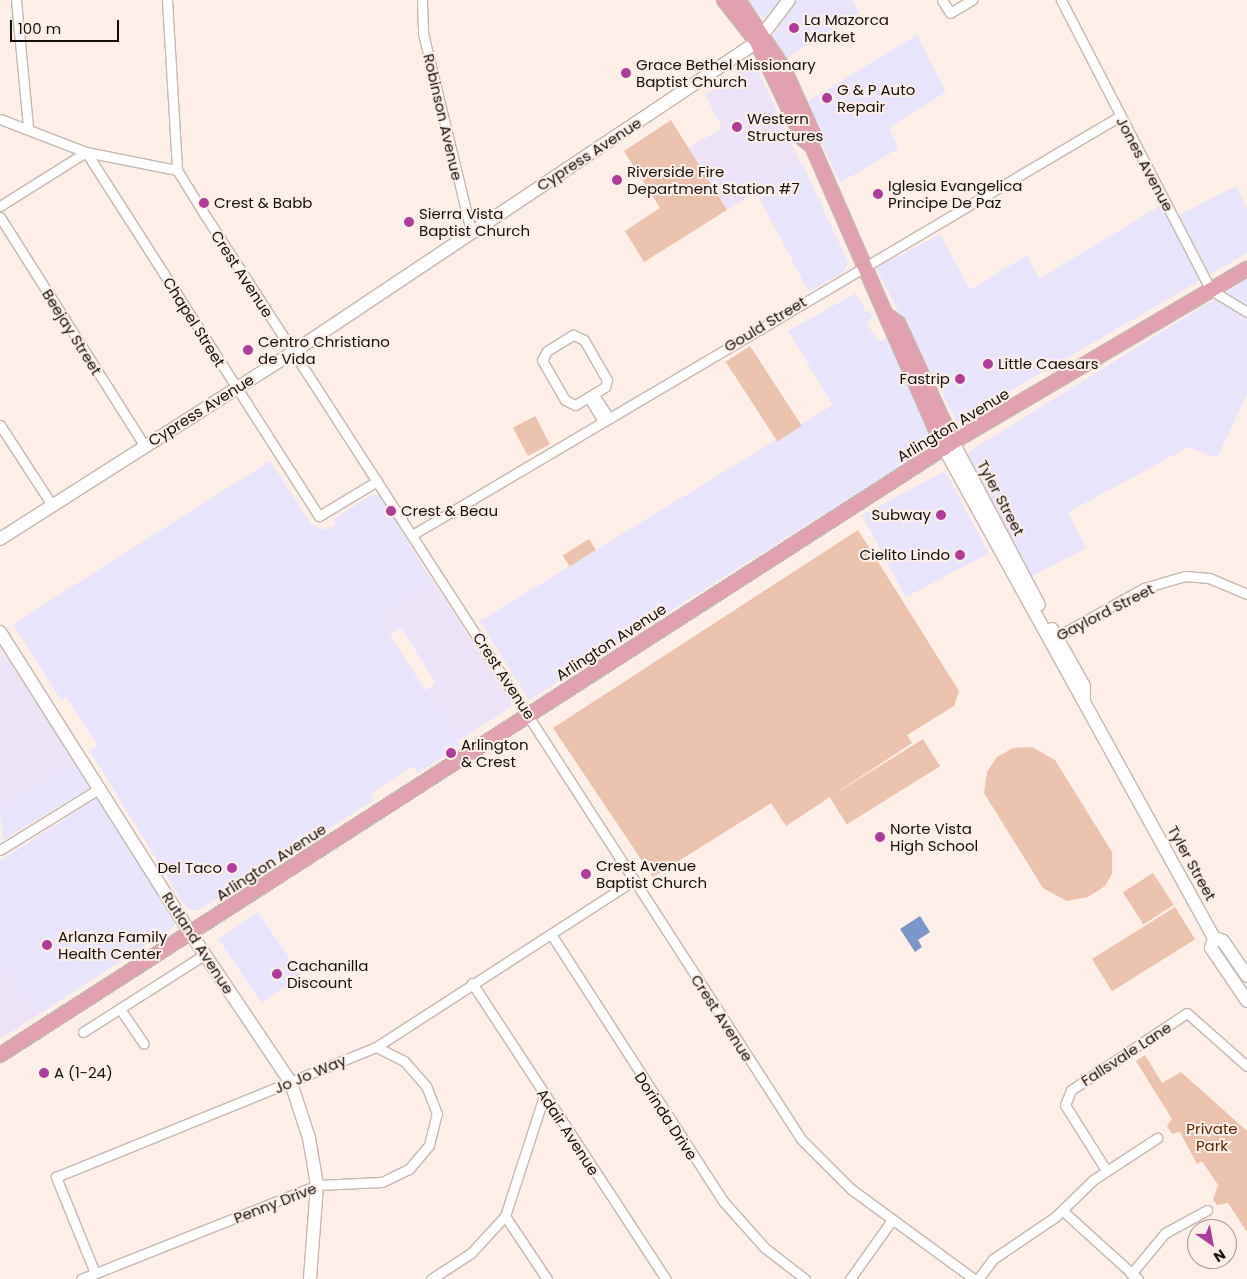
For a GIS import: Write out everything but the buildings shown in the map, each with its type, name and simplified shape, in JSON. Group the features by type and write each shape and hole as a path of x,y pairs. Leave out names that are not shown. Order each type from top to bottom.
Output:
{"main road":[{"name":"Tyler Street","path":"724,0 760,38"},
{"name":"Tyler Street","path":"738,0 814,134 812,146 863,266 949,444"},
{"name":"Arlington Avenue","path":"0,1056 949,444 1247,269"}],"street":[{"path":"16,0 28,128"},
{"name":"Crest Avenue","path":"167,0 177,170 801,1139 831,1172 892,1220 976,1279"},
{"name":"Robinson Avenue","path":"422,0 423,32 470,232"},
{"name":"Cypress Avenue","path":"0,539 293,352 760,38 789,0"},
{"path":"942,0 950,13 972,0"},
{"name":"Jones Avenue","path":"1061,0 1211,290"},
{"name":"Gould Street","path":"412,535 863,266 1120,116"},
{"path":"0,120 28,128 86,152 177,170"},
{"path":"0,206 86,152"},
{"name":"Chapel Street","path":"86,152 319,516 377,480"},
{"name":"Beejay Street","path":"0,217 144,446"},
{"path":"1211,290 1247,312"},
{"path":"576,335 584,340 607,382 592,397 573,405 542,360 547,351 576,335"},
{"path":"592,397 606,419"},
{"path":"0,425 52,505"},
{"name":"Tyler Street","path":"949,444 1053,639 1084,686 1084,698 1214,938 1223,941 1247,976"},
{"name":"Gaylord Street","path":"1053,639 1144,588 1185,576 1209,578 1247,594"},
{"name":"Rutland Avenue","path":"0,632 204,955 291,1083 309,1138 316,1185 310,1279"},
{"path":"0,850 100,788"},
{"name":"Jo Jo Way","path":"95,1273 56,1177 376,1047 472,983 634,880"},
{"name":"Dorinda Drive","path":"551,934 723,1201 766,1248 805,1279"},
{"name":"Tyler Street","path":"1214,938 1211,948 1247,1001"},
{"path":"82,1032 204,955"},
{"name":"Adair Avenue","path":"472,983 544,1096 666,1279"},
{"path":"120,1009 144,1044"},
{"name":"Fallsvale Lane","path":"1106,1170 1065,1105 1066,1096 1187,1013 1247,1066"},
{"name":"Penny Drive","path":"81,1279 316,1185 382,1182 409,1169 429,1145 437,1114 426,1086 404,1061 376,1047"},
{"path":"433,1279 471,1253 505,1216 544,1096"},
{"path":"976,1279 993,1259 1063,1211 1106,1170 1157,1138"},
{"path":"1063,1211 1134,1276 1165,1233 1207,1210"},
{"path":"505,1216 547,1279"},
{"path":"850,1279 892,1220"}],"shaded area":[{"path":"745,0 783,0 768,17 762,18"},
{"path":"796,0 853,0 859,13 782,61 771,39"},
{"path":"917,35 946,92 889,128 899,148 840,183 803,104"},
{"path":"756,66 801,164 727,210 688,148 722,128 705,95 747,67"},
{"path":"802,163 848,262 844,272 809,292 756,192"},
{"path":"1236,186 1247,209 1247,253 957,422 876,268 940,234 970,290 1027,255 1039,279 1158,207 1170,202 1177,216"},
{"path":"1247,279 1247,394 1217,458 1189,447 1068,512 1086,548 1030,577 967,459 970,451"},
{"path":"856,293 865,309 862,313 869,310 873,317 866,322 872,332 880,342 888,337 934,445 529,700 480,621 833,405 788,331"},
{"path":"270,461 311,524 327,530 336,524 333,519 373,494 381,497 431,580 377,615 461,746 418,773 413,766 371,793 374,800 197,911 187,909 90,751 98,746 66,697 61,700 13,624"},
{"path":"945,471 989,553 906,597 862,515"},
{"path":"432,579 511,701 511,707 458,741 425,691 436,683 401,628 390,635 377,615"},
{"path":"0,647 76,762 0,810"},
{"path":"76,762 91,787 3,840 0,810"},
{"path":"98,797 176,920 174,927 39,1014 0,955 0,861"},
{"path":"258,912 301,976 261,1003 218,939"},
{"path":"0,955 39,1014 0,1039"}],"green space":[{"path":"671,120 727,210 644,262 625,231 660,208 624,151"},
{"path":"750,346 802,426 777,441 726,362"},
{"path":"535,416 550,444 528,456 513,428"},
{"path":"858,530 959,691 954,706 907,735 912,743 786,826 771,803 653,877 553,728"},
{"path":"589,539 596,550 570,566 563,555"},
{"path":"923,739 940,766 847,824 830,797"},
{"path":"1032,747 1055,760 1112,852 1112,874 1105,886 1088,897 1067,901 1043,888 984,793 987,772 997,757 1013,748"},
{"path":"1153,873 1174,905 1144,924 1123,893"},
{"path":"1175,907 1195,939 1112,991 1092,959"},
{"name":"Private Park","path":"1145,1055 1162,1083 1181,1072 1247,1131 1247,1232 1228,1203 1217,1205 1213,1200 1218,1185 1202,1161 1197,1164 1180,1132 1172,1134 1167,1126 1172,1119 1136,1061"}],"water":[{"path":"920,916 930,932 918,940 922,947 915,952 900,929"}],"place":[{"name":"La Mazorca Market","path":"794,28"},
{"name":"Grace Bethel Missionary Baptist Church","path":"626,73"},
{"name":"G & P Auto Repair","path":"827,98"},
{"name":"Western Structures","path":"737,127"},
{"name":"Riverside Fire Department Station #7","path":"617,180"},
{"name":"Iglesia Evangelica Principe De Paz","path":"878,194"},
{"name":"Crest & Babb","path":"204,203"},
{"name":"Sierra Vista Baptist Church","path":"409,222"},
{"name":"Centro Christiano de Vida","path":"248,350"},
{"name":"Little Caesars","path":"988,364"},
{"name":"Fastrip","path":"960,379"},
{"name":"Crest & Beau","path":"391,511"},
{"name":"Subway","path":"941,515"},
{"name":"Cielito Lindo","path":"960,555"},
{"name":"Arlington & Crest","path":"451,753"},
{"name":"Norte Vista High School","path":"880,837"},
{"name":"Del Taco","path":"232,868"},
{"name":"Crest Avenue Baptist Church","path":"586,874"},
{"name":"Arlanza Family Health Center","path":"47,945"},
{"name":"Cachanilla Discount","path":"277,974"},
{"name":"A (1-24)","path":"44,1073"}]}
